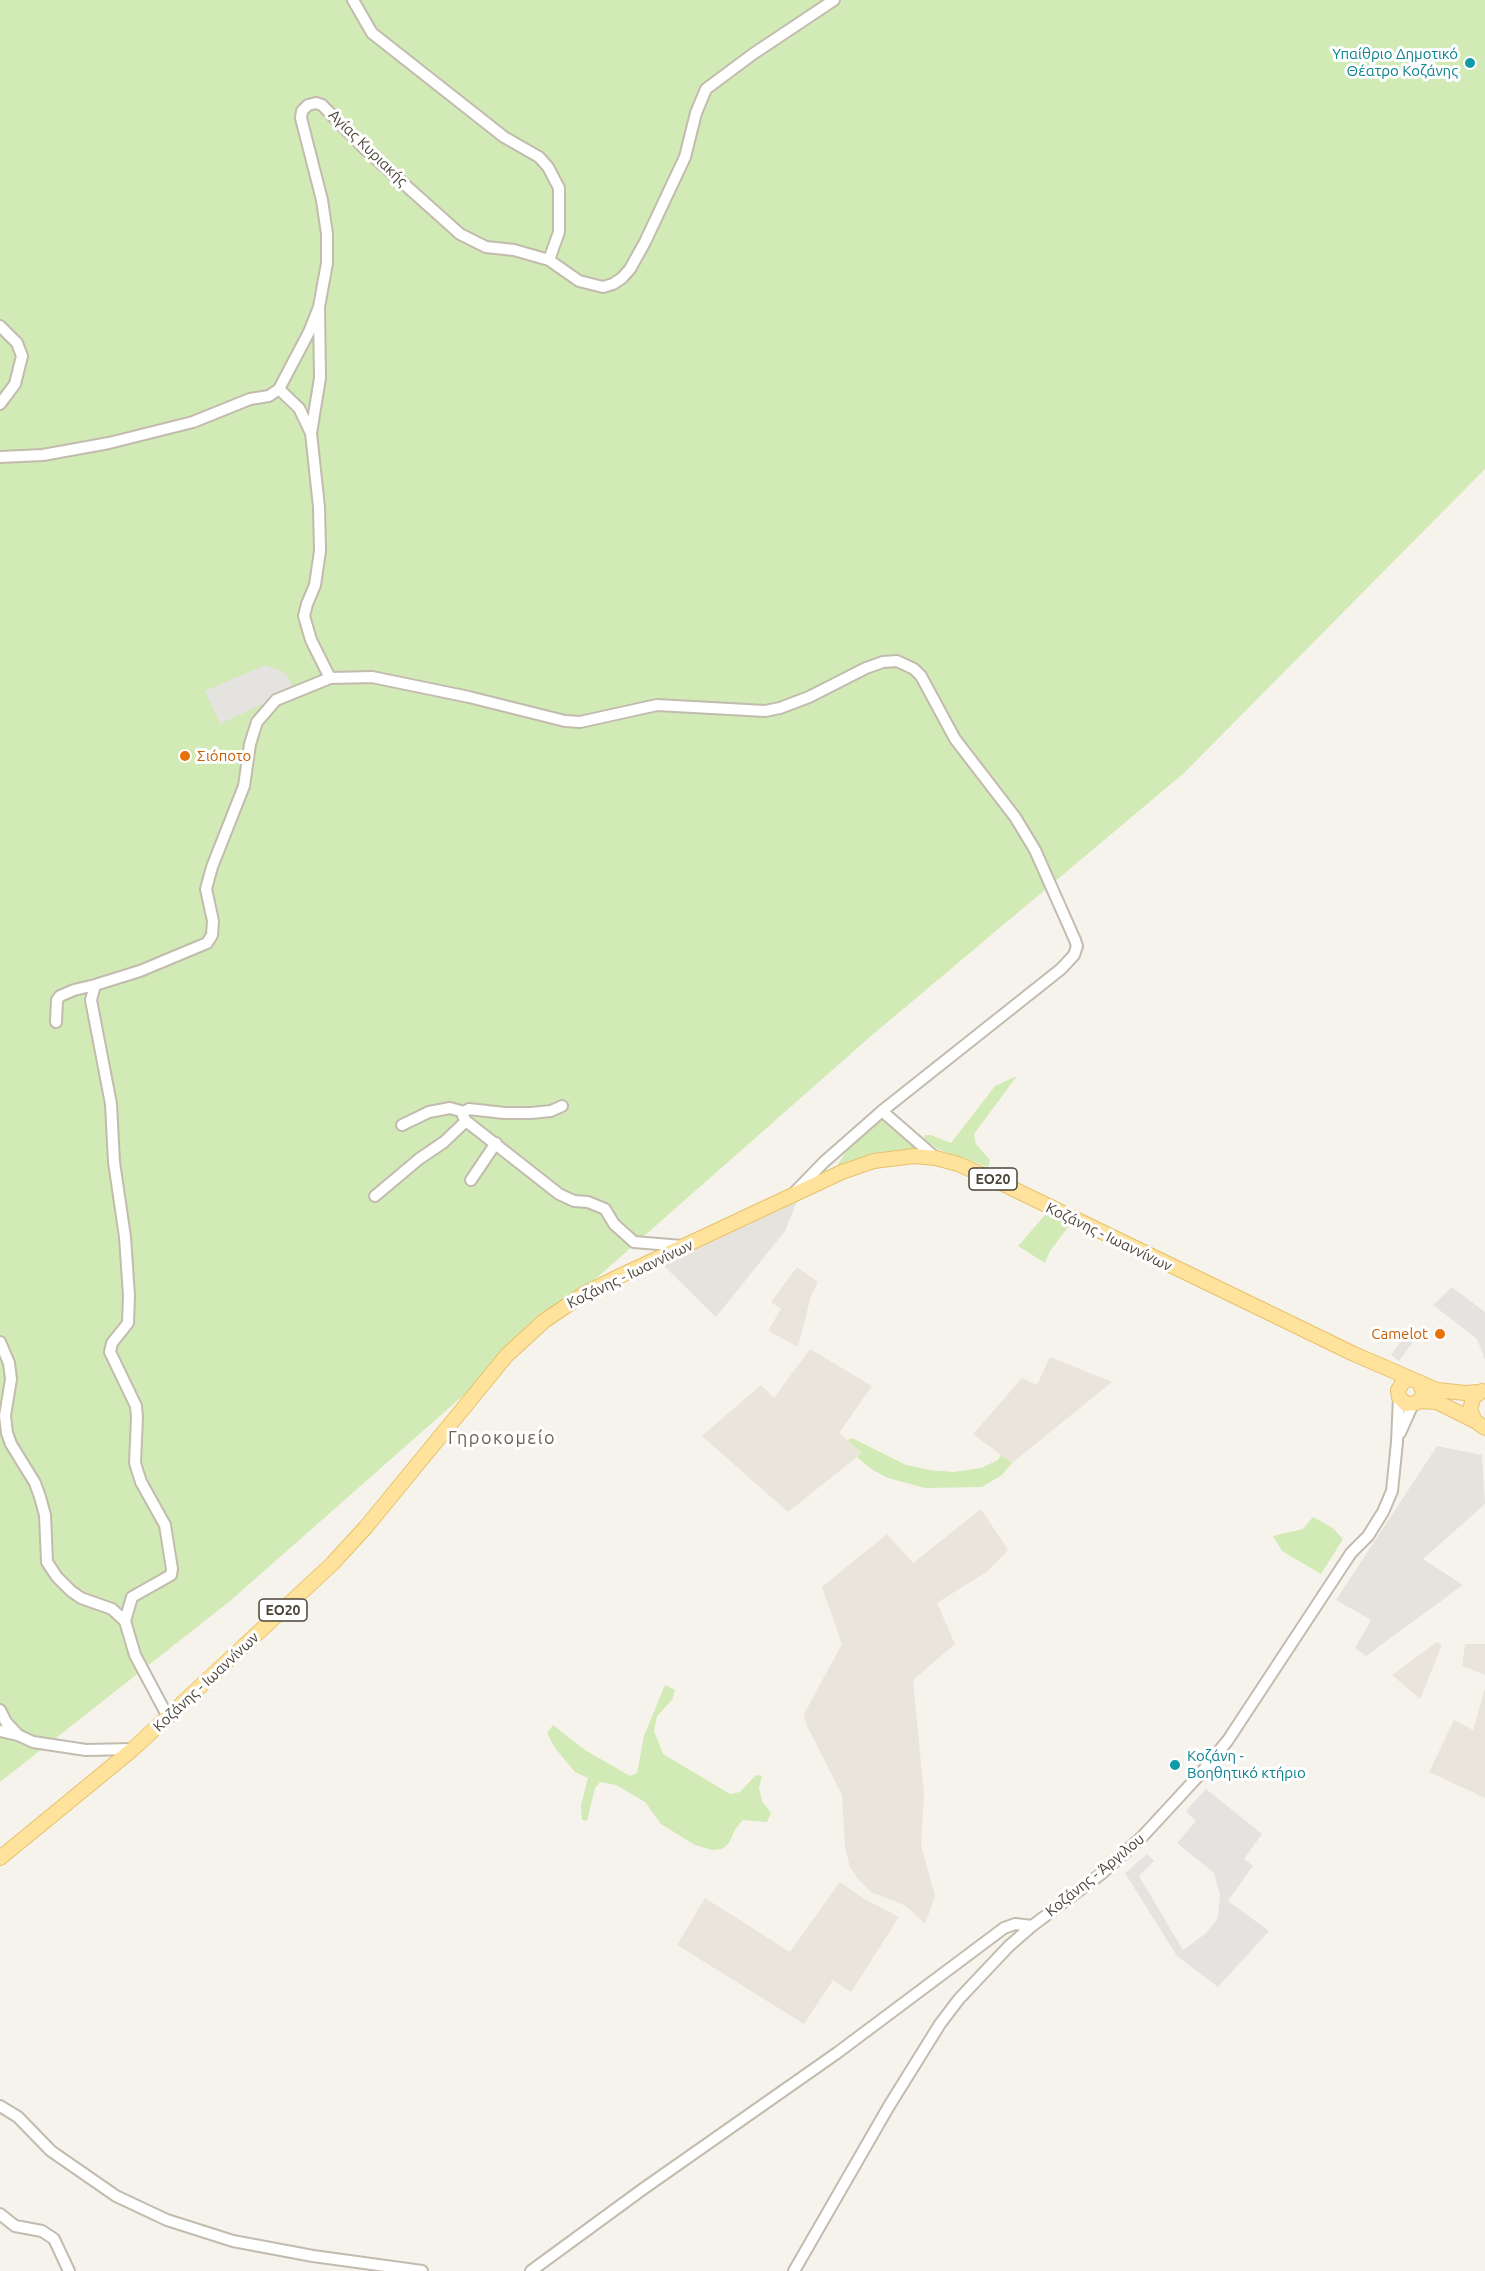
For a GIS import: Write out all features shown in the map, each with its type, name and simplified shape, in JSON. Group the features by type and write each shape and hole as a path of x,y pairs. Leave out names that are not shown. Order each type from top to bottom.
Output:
{"main road":[{"name":"Κοζάνης - Ιωαννίνων","path":"0,1858 133,1749 332,1564 366,1527 409,1472 520,1342 554,1314 584,1294 842,1172 874,1161 914,1156 936,1158 958,1164 1415,1381 1443,1391 1465,1393 1482,1391"},
{"name":"Κοζάνης - Ιωαννίνων","path":"1354,1354 1386,1377 1399,1395"},
{"path":"1399,1395 1401,1383 1415,1381 1423,1392 1416,1403"},
{"name":"ΕΟ20","path":"1482,1391 1473,1398 1470,1406 1471,1414 1482,1427"},
{"name":"ΕΟ20","path":"1399,1395 1406,1404 1437,1402 1482,1427"}],"street":[{"name":"Αγίας Κυριακής","path":"279,389 309,332 319,307 328,248 322,200 301,118 304,108 311,104 322,105 365,149 460,234 486,247 514,250 549,260 579,280 603,287 622,278 634,262 677,177 685,157 696,113 706,89 753,54 834,0"},
{"path":"358,2 366,26 377,37 504,137 539,157 548,167 559,188 560,216 559,232 549,260"},
{"path":"319,307 320,378 311,434 319,507 320,551 315,585 304,616 311,640 330,678"},
{"path":"0,326 17,344 22,356 15,384 0,404"},
{"path":"0,457 43,455 179,426 250,399 269,396 279,389 299,408 311,434"},
{"path":"56,1022 57,1000 60,996 141,971 207,943 212,935 213,921 206,889 212,867 244,786 250,744 257,722 276,700 330,678 372,677 469,697 565,721 593,721 640,707 657,705 765,711 809,697 866,668 897,661 914,669 921,676 955,739 1026,834 1053,886 1077,946 1074,955 1061,969 882,1111 824,1162 789,1197"},
{"path":"95,985 91,1000 111,1104 114,1162 125,1237 129,1296 128,1323 112,1343 110,1352 136,1406 135,1463 141,1482 165,1525 172,1569 171,1575 132,1597 125,1621 135,1655 168,1717"},
{"path":"375,1196 419,1159 444,1142 469,1109 531,1113 562,1106"},
{"path":"402,1125 429,1112 450,1108 465,1116 559,1194 574,1201 588,1202 605,1209 614,1224 634,1242 686,1246"},
{"path":"882,1111 936,1158"},
{"path":"471,1180 496,1143"},
{"path":"0,1342 9,1363 11,1378 5,1408 7,1433 11,1444 35,1483 40,1497 45,1515 47,1562 57,1577 71,1591 81,1598 112,1610 125,1621"},
{"path":"1397,1442 1399,1395"},
{"path":"1397,1442 1407,1415 1416,1403"},
{"name":"Κοζάνης - Άργιλου","path":"794,2271 860,2155 940,2024 959,1999 986,1968 1032,1926 1101,1874 1142,1837 1228,1740 1351,1552 1368,1536 1383,1512 1392,1491 1397,1442"},
{"path":"0,1710 6,1722 18,1735"},
{"path":"0,1731 18,1735 33,1742 67,1748 133,1749"},
{"path":"531,2271 837,2053 1004,1928 1015,1924 1032,1926"},
{"path":"0,2106 18,2117 51,2151 109,2191 167,2220 233,2241 313,2256 422,2271"},
{"path":"0,2214 15,2226 42,2231 54,2239 69,2271"}],"shaded area":[{"path":"265,665 286,673 294,689 220,724 205,691"},
{"path":"797,1202 785,1231 716,1317 663,1265"},
{"path":"797,1267 818,1282 811,1296 798,1347 768,1331 781,1309 771,1302"},
{"path":"1452,1287 1485,1312 1485,1360 1477,1339 1433,1305"},
{"path":"1405,1336 1413,1342 1399,1361 1391,1355"},
{"path":"810,1349 872,1386 839,1433 862,1453 788,1512 702,1436 761,1385 774,1398"},
{"path":"1050,1357 1112,1382 1012,1463 973,1434 1022,1378 1037,1385"},
{"path":"1437,1446 1482,1455 1485,1504 1423,1559 1463,1585 1366,1656 1355,1648 1371,1620 1336,1600"},
{"path":"981,1509 1008,1550 988,1571 937,1603 955,1644 913,1680 924,1794 921,1845 935,1896 925,1924 906,1906 871,1892 850,1867 845,1848 842,1795 806,1724 804,1714 842,1644 822,1587 887,1534 913,1563"},
{"path":"1437,1642 1442,1645 1420,1699 1392,1675"},
{"path":"1465,1644 1485,1644 1485,1675 1462,1666"},
{"path":"1485,1688 1485,1798 1429,1772 1454,1720 1473,1730"},
{"path":"1206,1789 1262,1834 1244,1859 1253,1866 1228,1901 1269,1931 1218,1987 1177,1956 1125,1873 1147,1854 1154,1861 1139,1876 1183,1950 1205,1934 1218,1918 1220,1895 1214,1873 1177,1843 1196,1821 1186,1811"},
{"path":"840,1882 863,1898 899,1917 851,1992 833,1980 804,2024 677,1945 705,1898 790,1952"}],"green space":[{"path":"0,0 1485,0 1485,469 1184,773 871,1036 230,1601 0,1782"},
{"path":"1017,1076 974,1134 976,1144 990,1160 988,1167 938,1149 924,1139 925,1135 931,1135 951,1143 995,1086"},
{"path":"881,1117 917,1148 873,1153 837,1166 854,1139"},
{"path":"1046,1214 1069,1226 1050,1251 1045,1263 1018,1246"},
{"path":"852,1438 906,1465 930,1470 954,1472 981,1468 998,1460 1001,1455 1012,1463 1002,1475 982,1487 925,1488 888,1478 871,1469 857,1457 862,1453 847,1440"},
{"path":"1313,1517 1333,1528 1343,1539 1321,1574 1282,1551 1273,1536 1303,1529"},
{"path":"665,1685 675,1690 672,1700 657,1716 654,1731 663,1754 730,1794 740,1792 756,1775 762,1776 759,1788 762,1801 771,1813 767,1822 743,1820 736,1828 729,1843 722,1849 712,1850 695,1845 661,1824 645,1802 616,1785 600,1782 595,1788 587,1821 582,1820 581,1805 588,1778 575,1772 555,1748 547,1733 553,1725 585,1750 630,1776 637,1773 644,1736"}],"place":[{"name":"Υπαίθριο Δημοτικό Θέατρο Κοζάνης","path":"1470,63"},
{"name":"Σιόποτο","path":"185,756"},
{"name":"Camelot","path":"1440,1334"},
{"name":"Κοζάνη - Βοηθητικό κτήριο","path":"1175,1765"}],"district":[{"name":"Γηροκομείο","path":"502,1438"}]}
